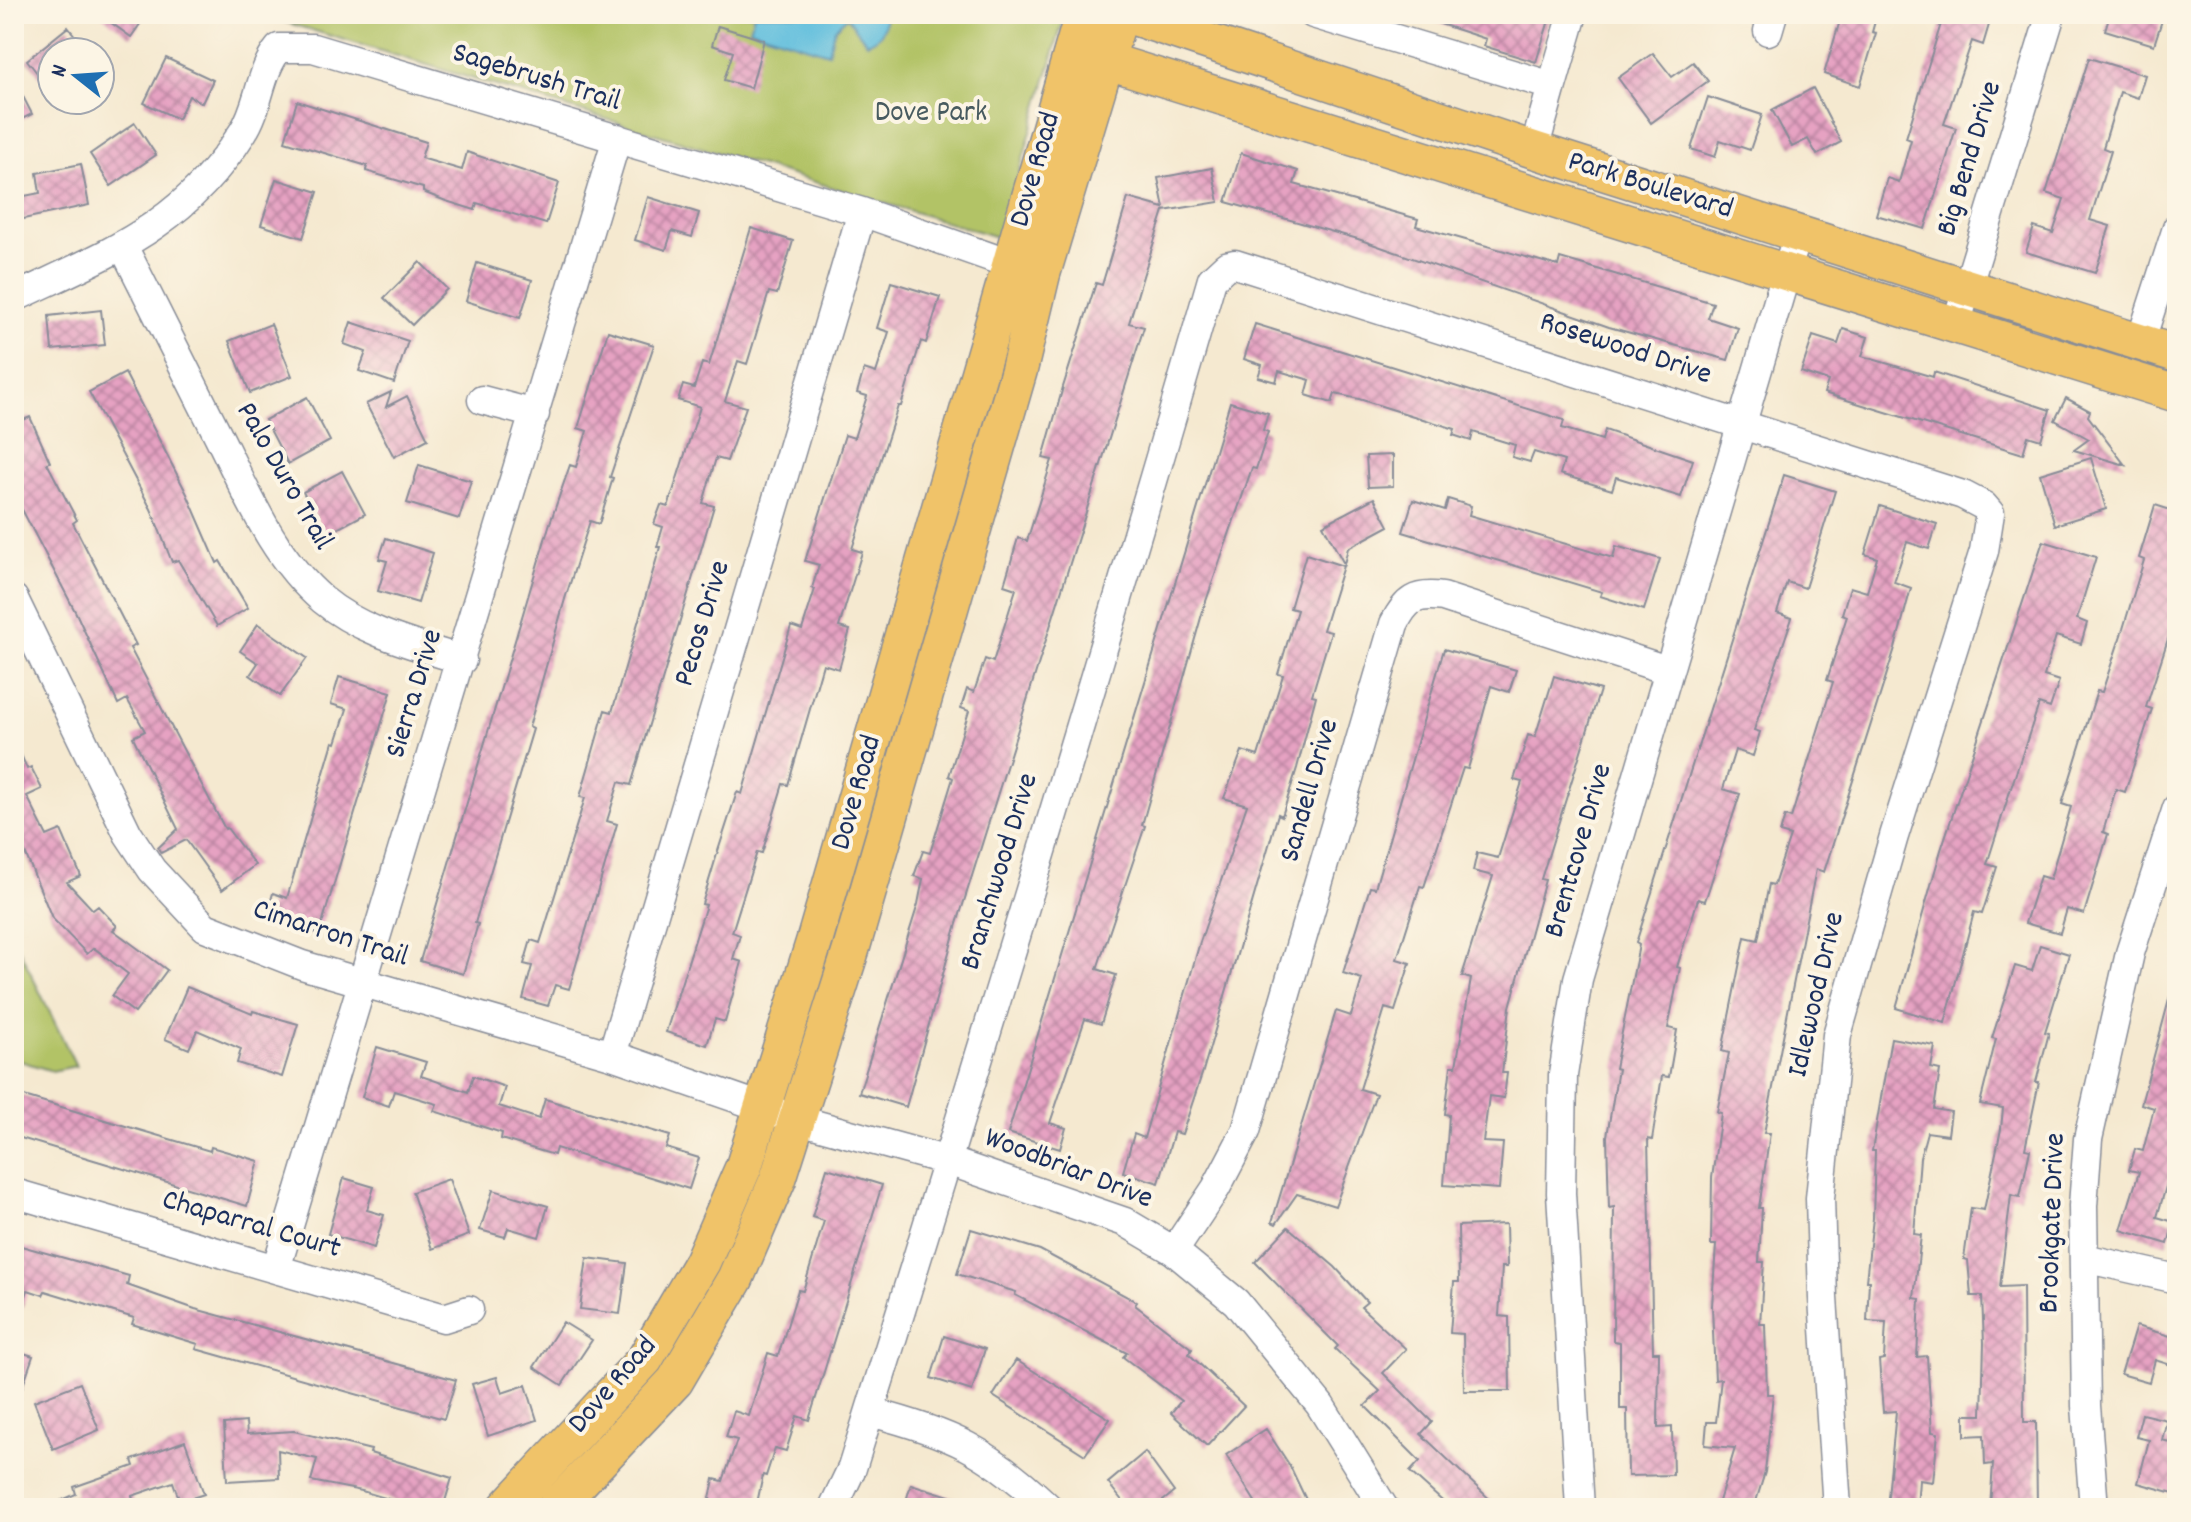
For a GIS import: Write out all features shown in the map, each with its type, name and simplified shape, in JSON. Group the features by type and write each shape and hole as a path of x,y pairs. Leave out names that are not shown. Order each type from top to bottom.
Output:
{"main road":[{"name":"Dove Road","path":"559,1502 675,1381 735,1279 778,1179 799,1120 1019,370 1026,270 1072,50 1083,14"},
{"name":"Dove Road","path":"506,1508 536,1472 645,1359 702,1262 744,1166 1026,270 1123,14"},
{"name":"Park Boulevard","path":"1123,14 1534,150 2177,354"},
{"name":"Park Boulevard","path":"1072,50 2177,394"},
{"path":"1522,188 1534,150"},
{"path":"536,1472 559,1502"}],"street":[{"path":"1313,14 1552,86"},
{"path":"1534,150 1573,14"},
{"name":"Big Bend Drive","path":"1955,325 2051,14"},
{"name":"Sagebrush Trail","path":"14,298 123,246 167,219 217,169 254,112 269,60 279,48 313,48 617,138 862,212 1026,270"},
{"name":"Sierra Drive","path":"276,1269 617,138"},
{"name":"Pecos Drive","path":"612,1055 862,212"},
{"path":"2140,343 2177,228"},
{"name":"Brentcove Drive","path":"1580,1508 1561,1193 1563,1075 1578,979 1798,233"},
{"name":"Palo Duro Trail","path":"123,246 261,520 292,569 323,600 349,618 407,643 462,660"},
{"name":"Rosewood Drive","path":"1235,264 1963,495 1984,506 1990,513"},
{"name":"Branchwood Drive","path":"833,1508 852,1468 948,1161 1116,613 1212,279 1226,266 1235,264"},
{"path":"482,400 535,414"},
{"name":"Idlewood Drive","path":"1837,1508 1823,1298 1820,1198 1837,1035 1894,836 1984,551 1990,513"},
{"name":"Sandell Drive","path":"1174,1251 1216,1188 1246,1131 1394,624 1404,604 1412,597 1443,597 1667,670"},
{"name":"Cimarron Trail","path":"14,599 128,834 184,909 205,927 223,936 364,983 612,1055 799,1120"},
{"name":"Brookgate Drive","path":"2094,1508 2086,1406 2083,1206 2095,1100 2130,953 2177,808"},
{"name":"Woodbriar Drive","path":"799,1120 948,1161 1125,1222 1174,1251 1236,1302 1320,1405 1384,1508"},
{"name":"Chaparral Court","path":"14,1193 444,1318 469,1310"},
{"path":"2084,1258 2177,1279"},
{"path":"870,1412 922,1425 979,1450 1010,1470 1049,1508"}],"green space":[{"name":"Dove Park","path":"288,14 1065,14 1000,238 285,22"},
{"path":"14,939 76,1066 52,1071 14,1059"}],"water":[{"path":"754,14 885,14 885,24 882,32 867,43 847,17 835,28 828,53 750,29"}],"building":[{"path":"99,14 147,14 131,37"},
{"path":"1420,14 1551,14 1536,62 1484,46 1486,39 1419,17"},
{"path":"1842,14 1877,14 1872,32 1876,33 1860,86 1824,74"},
{"path":"1944,14 1977,14 1991,18 1983,45 1972,41 1944,124 1956,128 1925,229 1876,215 1887,178 1899,182 1911,140 1906,138"},
{"path":"2110,14 2164,14 2154,45 2105,30"},
{"path":"718,26 764,40 751,88 724,80 733,52 712,45"},
{"path":"68,27 75,36 57,36"},
{"path":"36,53 36,72 27,60"},
{"path":"1653,53 1672,77 1693,62 1708,81 1651,123 1618,78"},
{"path":"166,58 213,80 202,103 189,96 178,119 144,103"},
{"path":"2089,58 2145,75 2138,98 2120,92 2103,148 2111,151 2090,220 2110,226 2095,273 2026,252 2034,227 2053,233 2064,199 2046,193"},
{"path":"14,79 32,114 14,123"},
{"path":"1813,88 1841,142 1817,155 1808,139 1792,147 1772,110"},
{"path":"1708,97 1762,115 1750,150 1720,140 1715,157 1691,149"},
{"path":"297,101 426,142 421,158 462,170 467,152 559,183 546,224 477,203 475,210 446,201 423,192 423,188 366,171 367,166 285,141"},
{"path":"135,123 156,155 111,186 90,154"},
{"path":"1241,153 1298,171 1294,184 1418,219 1416,226 1558,266 1560,258 1713,303 1708,318 1738,328 1728,360 1609,327 1358,239 1226,202"},
{"path":"81,164 89,205 14,221 14,198 40,193 37,173"},
{"path":"1212,168 1219,202 1164,211 1129,323 1144,327 956,927 906,1107 859,1093 918,904 923,879 914,876 923,851 930,853 953,778 949,776 969,711 961,708 967,689 974,692 985,659 993,662 1016,589 1004,585 1018,538 1027,541 1052,460 1043,458 1063,387 1096,283 1102,285 1128,198 1164,208 1158,178"},
{"path":"276,179 318,192 303,238 261,225"},
{"path":"648,197 699,213 692,237 672,231 666,250 635,240"},
{"path":"751,228 793,241 777,294 769,292 747,364 738,361 725,401 746,407 727,461 716,458 703,503 714,506 631,785 619,782 607,821 617,824 569,989 555,985 548,1006 523,999 532,966 524,964 531,940 540,943 585,798 580,797 605,710 612,712 660,547 657,547 663,527 654,524 661,505 668,507 700,407 678,400 683,385 694,388 702,363 709,365"},
{"path":"420,262 447,289 412,325 384,298"},
{"path":"477,263 532,280 520,318 466,301"},
{"path":"891,282 940,297 926,343 921,341 901,406 898,406 852,549 862,552 839,627 850,630 839,669 823,664 788,785 783,784 762,853 757,852 732,932 740,935 733,959 742,962 725,1022 715,1019 707,1045 666,1032 706,905 702,904 717,854 737,792 742,794 791,626 802,630 815,589 812,588 819,565 805,561 845,435 854,438 867,396 857,393 864,369 876,373 889,332 877,328"},
{"path":"101,310 105,345 52,350 49,316"},
{"path":"351,322 408,341 394,383 359,371 366,352 344,344"},
{"path":"271,324 292,376 250,393 229,341"},
{"path":"1255,324 1564,420 1562,428 1602,440 1605,430 1693,460 1681,497 1616,477 1612,490 1560,474 1564,461 1534,452 1530,462 1512,457 1515,445 1473,432 1471,441 1453,435 1455,429 1359,399 1335,394 1332,403 1306,395 1310,380 1279,371 1276,382 1258,377 1262,365 1244,359"},
{"path":"1843,329 1868,337 1862,356 1933,377 1934,372 2050,410 2041,440 2028,436 2023,454 1824,393 1828,381 1801,372 1813,336 1838,344"},
{"path":"608,331 654,345 610,477 613,478 599,524 590,521 565,599 529,727 533,729 475,923 478,924 463,974 420,961 549,526 570,465 576,467 587,431 578,428"},
{"path":"125,373 187,494 217,563 220,561 248,608 217,626 178,560 172,562 151,509 89,392"},
{"path":"391,392 386,407 407,396 428,439 394,457 366,404"},
{"path":"307,397 330,441 288,464 265,420"},
{"path":"2066,398 2090,411 2088,416 2125,465 2074,450 2089,439 2055,420"},
{"path":"1230,402 1268,413 1263,430 1268,432 1256,469 1252,468 1204,607 1142,825 1145,826 1097,969 1116,975 1101,1024 1085,1019 1050,1123 1066,1128 1060,1149 1008,1133"},
{"path":"30,417 50,462 47,463 77,520 73,523 136,645 130,648 225,829 255,865 222,890 186,840 161,853 158,848 178,829 133,737 145,731 127,699 118,704 77,615 15,496 22,492 14,474 14,424"},
{"path":"1393,455 1393,486 1368,487 1366,456"},
{"path":"2091,458 2106,509 2055,525 2040,474"},
{"path":"419,465 471,481 459,519 407,503"},
{"path":"342,471 365,514 326,535 303,492"},
{"path":"1784,475 1835,491 1805,588 1787,582 1777,613 1792,618 1754,730 1760,732 1753,756 1735,750 1723,789 1740,794 1705,901 1698,899 1677,967 1680,968 1668,1028 1677,1030 1669,1077 1662,1076 1652,1140 1648,1139 1653,1352 1659,1352 1658,1428 1672,1427 1673,1475 1628,1476 1627,1409 1620,1409 1620,1342 1613,1341 1614,1207 1609,1208 1607,1136 1618,1069 1615,1068 1639,945 1636,943"},
{"path":"1374,498 1389,526 1348,548 1344,564 1323,525"},
{"path":"1448,499 1471,506 1469,515 1613,558 1616,546 1660,559 1644,610 1600,596 1602,592 1403,532 1413,500 1445,510"},
{"path":"2155,505 2177,512 2177,611 2146,707 2152,709 2125,792 2116,789 2103,832 2108,834 2084,914 2067,909 2060,933 2025,923 2040,876 2050,879 2071,807 2062,804 2097,691 2102,692 2123,629 2144,560 2139,558"},
{"path":"1880,506 1937,524 1929,549 1907,542 1894,582 1911,588 1895,648 1824,872 1816,869 1764,1133 1770,1133 1759,1208 1762,1208 1759,1262 1764,1262 1760,1324 1765,1324 1767,1394 1773,1394 1765,1472 1754,1508 1717,1508 1735,1448 1705,1445 1707,1422 1716,1422 1721,1379 1715,1380 1712,1306 1716,1245 1711,1245 1712,1178 1721,1113 1717,1112 1729,1053 1722,1051 1745,937 1758,940 1769,884 1774,885 1790,836 1780,833 1785,816 1791,818 1833,682 1827,680 1847,616 1842,614 1850,587 1867,592 1877,558 1865,554"},
{"path":"386,538 433,553 418,603 378,591 387,561 379,559"},
{"path":"2043,541 2096,557 2077,619 2087,623 2081,644 2056,636 2044,676 2059,681 2050,708 2039,704 2011,788 1987,864 1997,867 1982,914 1974,912 1945,1023 1896,1008 1941,850"},
{"path":"1306,554 1343,566 1323,630 1331,632 1312,695 1316,696 1297,768 1282,816 1278,814 1203,1071 1182,1134 1174,1132 1159,1183 1123,1172 1134,1134 1144,1138 1200,942 1247,805 1224,798 1242,751 1258,756 1283,675 1278,674 1297,610 1290,608"},
{"path":"258,624 307,658 280,696 250,675 258,663 240,651"},
{"path":"1444,649 1516,670 1509,692 1491,686 1468,769 1463,768 1424,887 1420,886 1397,959 1410,963 1395,1011 1385,1008 1360,1089 1376,1094 1335,1206 1297,1194 1276,1224 1272,1222 1336,1011 1351,1016 1362,979 1343,973 1370,887 1375,888"},
{"path":"1554,676 1600,690 1541,879 1545,880 1510,1007 1502,1073 1507,1073 1504,1098 1489,1096 1483,1142 1503,1143 1499,1189 1444,1185 1449,1115 1445,1114 1451,1066 1456,1066 1471,979 1462,976 1493,876 1473,871 1477,853 1498,858 1522,782 1514,780 1528,735 1535,737"},
{"path":"339,677 391,692 319,934 266,918 273,893 287,898 333,742 336,743 347,709 331,704"},
{"path":"14,738 27,769 31,767 42,789 27,796 47,836 61,830 81,876 67,882 93,910 98,906 117,926 113,930 167,970 135,1013 112,996 128,974 94,948 87,954 52,918 14,826"},
{"path":"2040,945 2069,954 2045,1032 2049,1033 2036,1082 2039,1082 2025,1149 2030,1150 2020,1197 2011,1195 2000,1287 2023,1286 2024,1422 2036,1422 2037,1508 1990,1508 1993,1464 1985,1465 1984,1435 1965,1436 1965,1415 1982,1415 1984,1343 1982,1296 1971,1296 1968,1260 1964,1259 1971,1208 1984,1210 2001,1129 2003,1108 1980,1104 1996,1039 1992,1038 2015,966 2032,971"},
{"path":"2173,985 2177,986 2177,1182 2168,1180 2157,1217 2174,1222 2168,1244 2121,1230 2139,1172 2129,1170 2135,1149 2143,1151 2154,1108 2141,1104"},
{"path":"187,987 252,1014 253,1011 298,1024 282,1077 237,1063 241,1049 197,1030 189,1049 165,1039"},
{"path":"1891,1038 1935,1046 1931,1068 1940,1070 1934,1109 1951,1112 1948,1135 1927,1132 1920,1158 1914,1234 1921,1235 1914,1298 1920,1299 1917,1357 1927,1356 1932,1432 1938,1433 1933,1482 1919,1480 1917,1508 1887,1508 1896,1411 1883,1412 1879,1360 1884,1359 1886,1322 1867,1321 1869,1281 1866,1281 1873,1218 1875,1151 1872,1151"},
{"path":"377,1047 426,1062 421,1076 468,1092 473,1076 505,1087 499,1106 539,1119 545,1099 670,1136 666,1148 699,1158 689,1189 556,1148 554,1155 501,1139 502,1133 434,1111 437,1104 394,1091 389,1106 362,1097"},
{"path":"14,1093 210,1151 211,1147 259,1161 247,1206 14,1136"},
{"path":"827,1168 882,1185 809,1420 797,1416 786,1451 775,1448 766,1476 763,1475 756,1508 708,1508 714,1479 723,1481 737,1440 726,1437 734,1411 749,1416 768,1353 778,1356 798,1290 803,1291 824,1221 812,1217"},
{"path":"344,1178 374,1187 367,1210 384,1215 374,1248 328,1234"},
{"path":"449,1179 469,1235 432,1249 412,1192"},
{"path":"493,1190 548,1206 539,1237 508,1228 505,1237 480,1230"},
{"path":"1506,1224 1507,1267 1502,1267 1499,1316 1509,1317 1510,1391 1464,1391 1463,1334 1450,1333 1454,1282 1459,1282 1458,1226"},
{"path":"1288,1227 1335,1267 1367,1302 1361,1307 1406,1349 1383,1373 1432,1422 1421,1434 1499,1508 1450,1508 1410,1472 1420,1461 1365,1406 1380,1391 1335,1349 1338,1346 1255,1262"},
{"path":"971,1229 1040,1250 1137,1302 1135,1305 1192,1349 1189,1354 1244,1406 1207,1446 1171,1413 1181,1401 1123,1357 1127,1353 1015,1295 1016,1292 957,1274"},
{"path":"14,1244 129,1276 127,1285 195,1309 456,1380 444,1419 196,1349 198,1344 132,1324 134,1318 45,1291 43,1295 28,1290 18,1322 14,1322"},
{"path":"587,1258 627,1263 620,1314 580,1309"},
{"path":"563,1322 592,1340 562,1385 534,1367"},
{"path":"2136,1326 2177,1338 2177,1367 2155,1360 2149,1382 2121,1374"},
{"path":"944,1336 985,1349 972,1391 931,1378"},
{"path":"14,1350 33,1356 17,1403 14,1403"},
{"path":"1016,1360 1110,1419 1085,1455 993,1396"},
{"path":"497,1377 502,1393 526,1385 537,1420 488,1436 472,1384"},
{"path":"80,1383 99,1430 53,1449 34,1401"},
{"path":"2142,1414 2167,1420 2162,1440 2177,1444 2177,1494 2138,1483 2149,1440 2136,1437"},
{"path":"246,1422 247,1434 294,1431 371,1450 370,1453 452,1478 443,1508 418,1508 362,1491 311,1481 317,1459 278,1450 279,1478 227,1481 224,1424"},
{"path":"1266,1429 1290,1466 1310,1508 1259,1508 1226,1455"},
{"path":"185,1441 204,1494 180,1502 173,1482 132,1496 136,1508 44,1508 76,1494 74,1487 134,1466 132,1460"},
{"path":"1145,1452 1174,1492 1154,1508 1128,1508 1108,1483"},
{"path":"911,1484 975,1504 975,1508 904,1508"}]}
